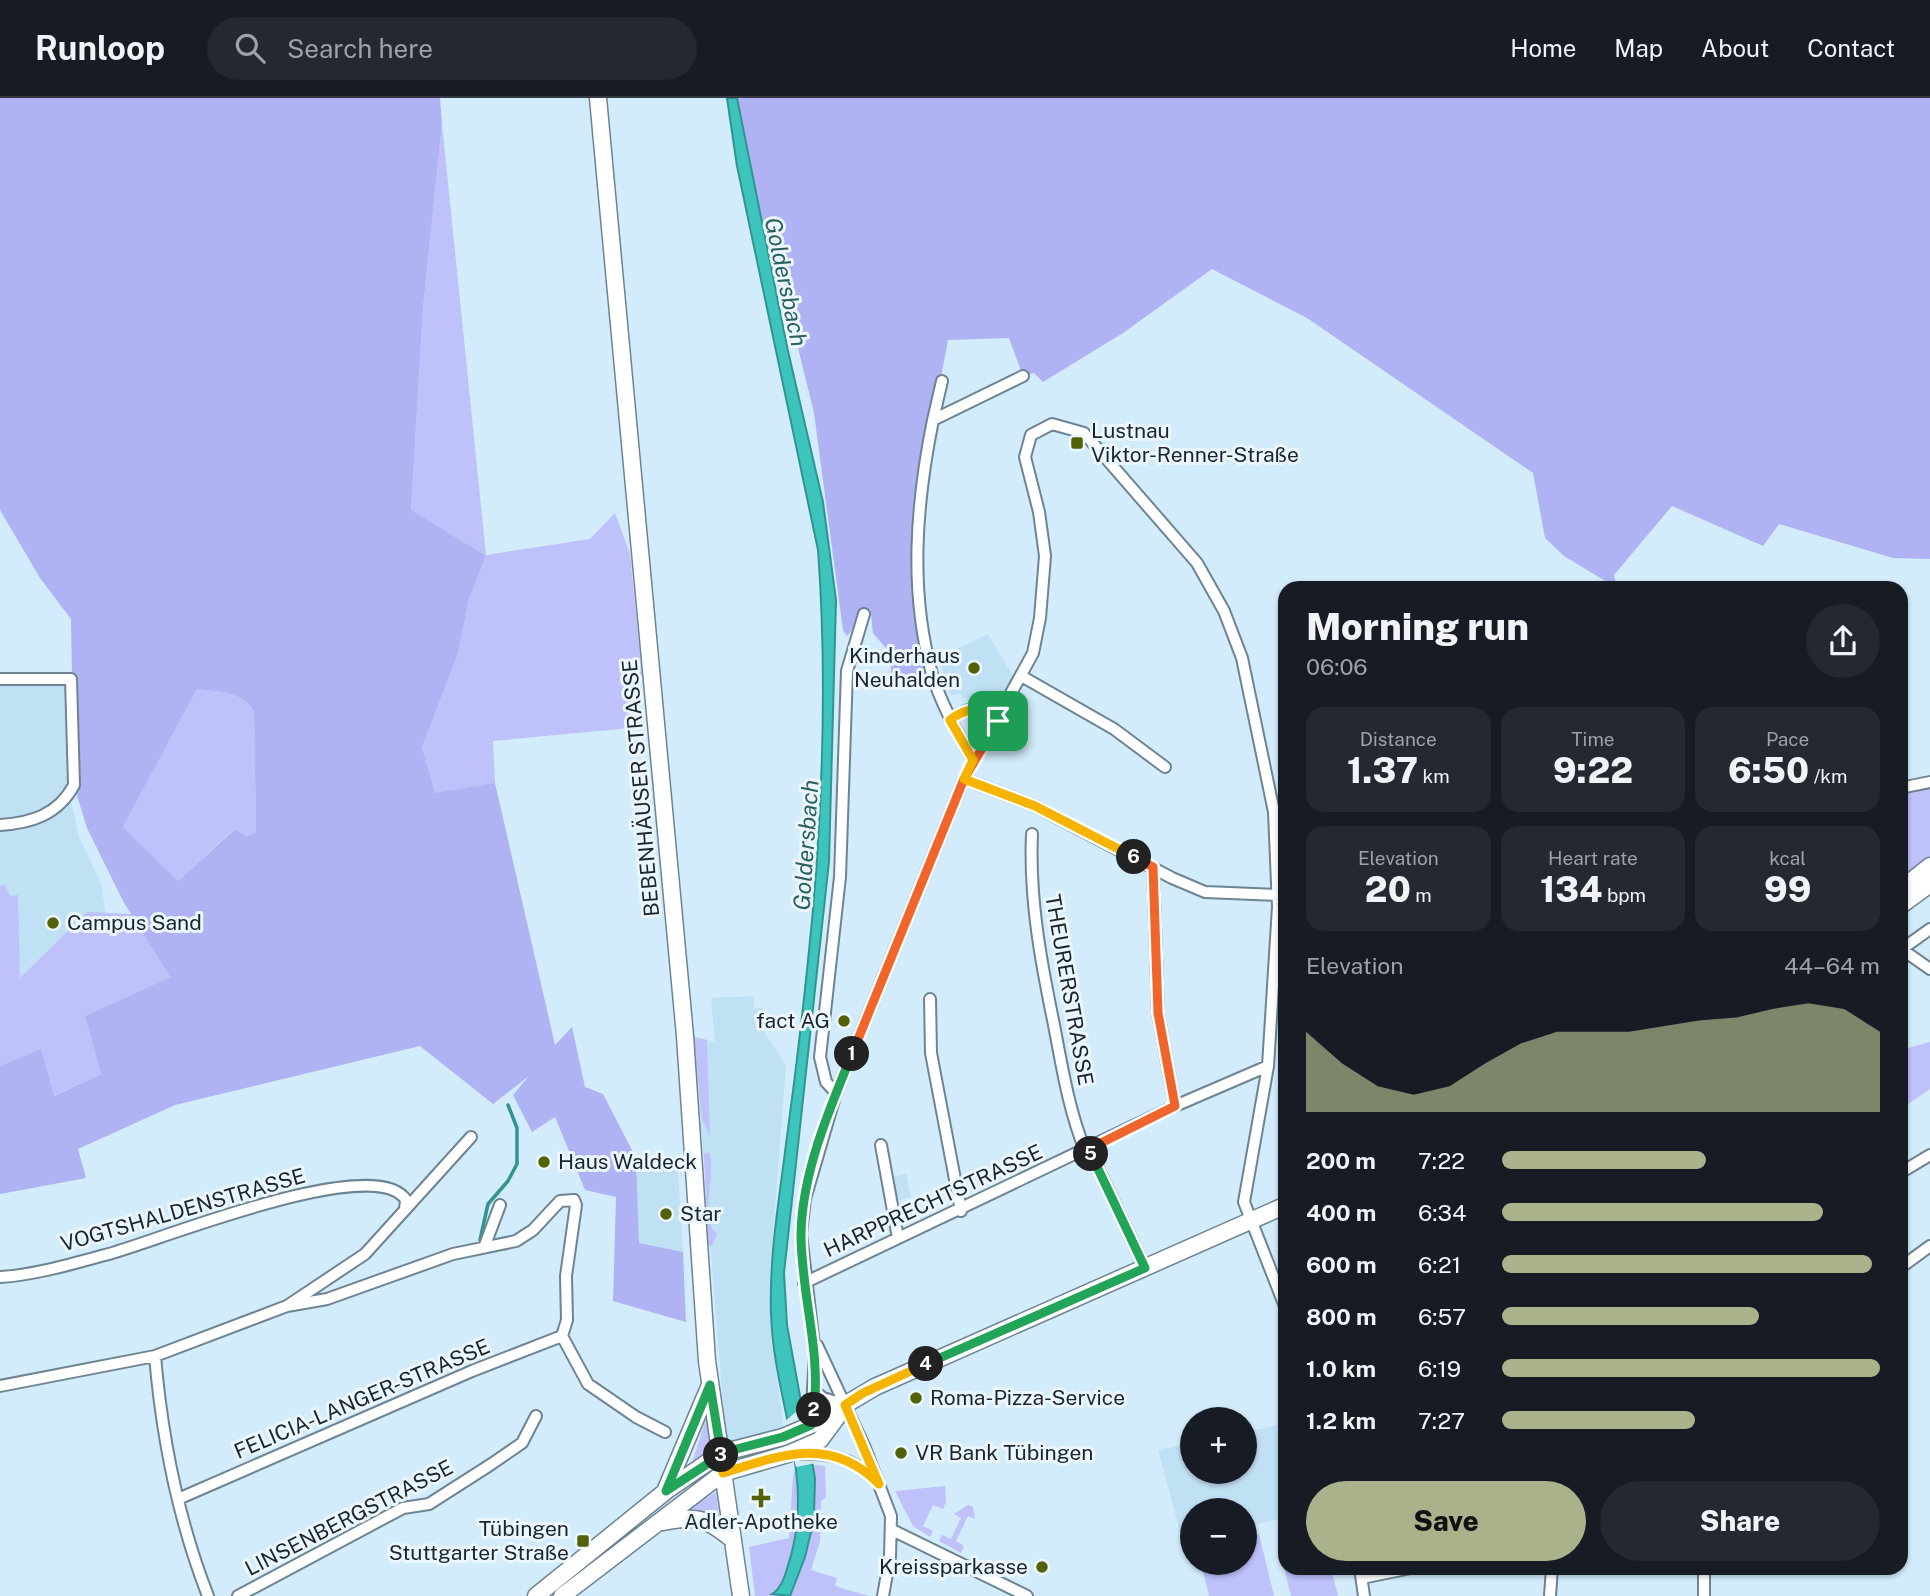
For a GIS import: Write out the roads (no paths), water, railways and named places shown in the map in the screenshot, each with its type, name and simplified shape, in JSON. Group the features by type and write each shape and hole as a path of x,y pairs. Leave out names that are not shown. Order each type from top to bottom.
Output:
{"main road":[{"name":"BEBENHÄUSER STRASSE","path":"598,98 685,1036 710,1385 741,1596"},
{"path":"1908,884 1930,866"},
{"path":"1908,900 1930,884"},
{"path":"562,1596 723,1473 788,1454 817,1439 845,1405 886,1382 1278,1209"},
{"path":"666,1491 710,1385"},
{"path":"536,1596 666,1491 721,1453 783,1437 817,1439"},
{"path":"657,1524 694,1517 712,1524 733,1540"}],"street":[{"path":"933,420 1023,376"},
{"path":"942,381 933,420 916,580 918,610 932,675 950,720 973,760"},
{"path":"879,1484 863,1467 817,1439 814,1339 804,1283 801,1232 805,1199 836,1093 964,779 1023,677 1033,653 1045,573 1039,512 1024,457 1031,435 1052,424 1084,433 1196,563 1224,611 1242,658 1259,732 1274,812 1278,873"},
{"path":"836,1093 826,1082 821,1057 840,877 847,671 864,614"},
{"path":"1023,677 1114,729 1165,768"},
{"path":"0,679 71,679 74,786 51,812 33,821 0,825"},
{"path":"950,720 962,710 977,708 998,721"},
{"path":"964,779 1035,806 1205,892 1278,903"},
{"path":"1908,786 1930,782"},
{"name":"THEURERSTRASSE","path":"1032,834 1030,879 1042,964 1069,1097 1087,1149 1145,1268"},
{"path":"1155,868 1158,1013 1175,1106"},
{"path":"1908,943 1930,929"},
{"path":"1278,930 1268,1066 1245,1197 1249,1221 1278,1290"},
{"path":"1908,953 1930,968"},
{"path":"930,999 930,1053 961,1211"},
{"name":"HARPPRECHTSTRASSE","path":"804,1283 961,1211 1175,1106 1268,1066"},
{"path":"287,1306 365,1254 471,1138"},
{"path":"881,1145 898,1238"},
{"path":"1908,1168 1930,1155"},
{"name":"VOGTSHALDENSTRASSE","path":"0,1277 107,1255 288,1195 368,1187 396,1190 406,1200 405,1209"},
{"path":"0,1386 155,1356 287,1306 327,1299 485,1245 516,1241 533,1230 560,1201 574,1200 576,1205 566,1276 567,1320 562,1336 588,1384 636,1417 665,1432"},
{"path":"485,1245 500,1205"},
{"path":"1908,1262 1930,1246"},
{"name":"FELICIA-LANGER-STRASSE","path":"177,1499 472,1370 562,1336"},
{"path":"814,1339 891,1516 892,1530 884,1596"},
{"path":"155,1356 163,1434 177,1499 208,1596"},
{"path":"816,1392 823,1398 845,1405"},
{"name":"LINSENBERGSTRASSE","path":"238,1596 403,1508 429,1504 522,1443 536,1416"},
{"path":"892,1530 1027,1596"},
{"path":"1361,1575 1364,1596"},
{"path":"1550,1596 1552,1575"},
{"path":"1704,1575 1704,1596"}],"waterway":[{"path":"480,1240 488,1204 508,1181 517,1164 517,1128 508,1105"}],"place":[{"name":"Lustnau Viktor-Renner-Straße","path":"1077,443"},
{"name":"Kinderhaus Neuhalden","path":"974,668"},
{"name":"Campus Sand","path":"53,923"},
{"name":"fact AG","path":"844,1021"},
{"name":"Haus Waldeck","path":"544,1162"},
{"name":"Star","path":"666,1214"},
{"name":"Roma-Pizza-Service","path":"916,1398"},
{"name":"VR Bank Tübingen","path":"901,1453"},
{"name":"Adler-Apotheke","path":"761,1498"},
{"name":"Tübingen Stuttgarter Straße","path":"583,1541"},
{"name":"Kreissparkasse","path":"1042,1567"}],"water label":[{"name":"Goldersbach","path":"786,282"},
{"name":"Goldersbach","path":"806,845"}]}
